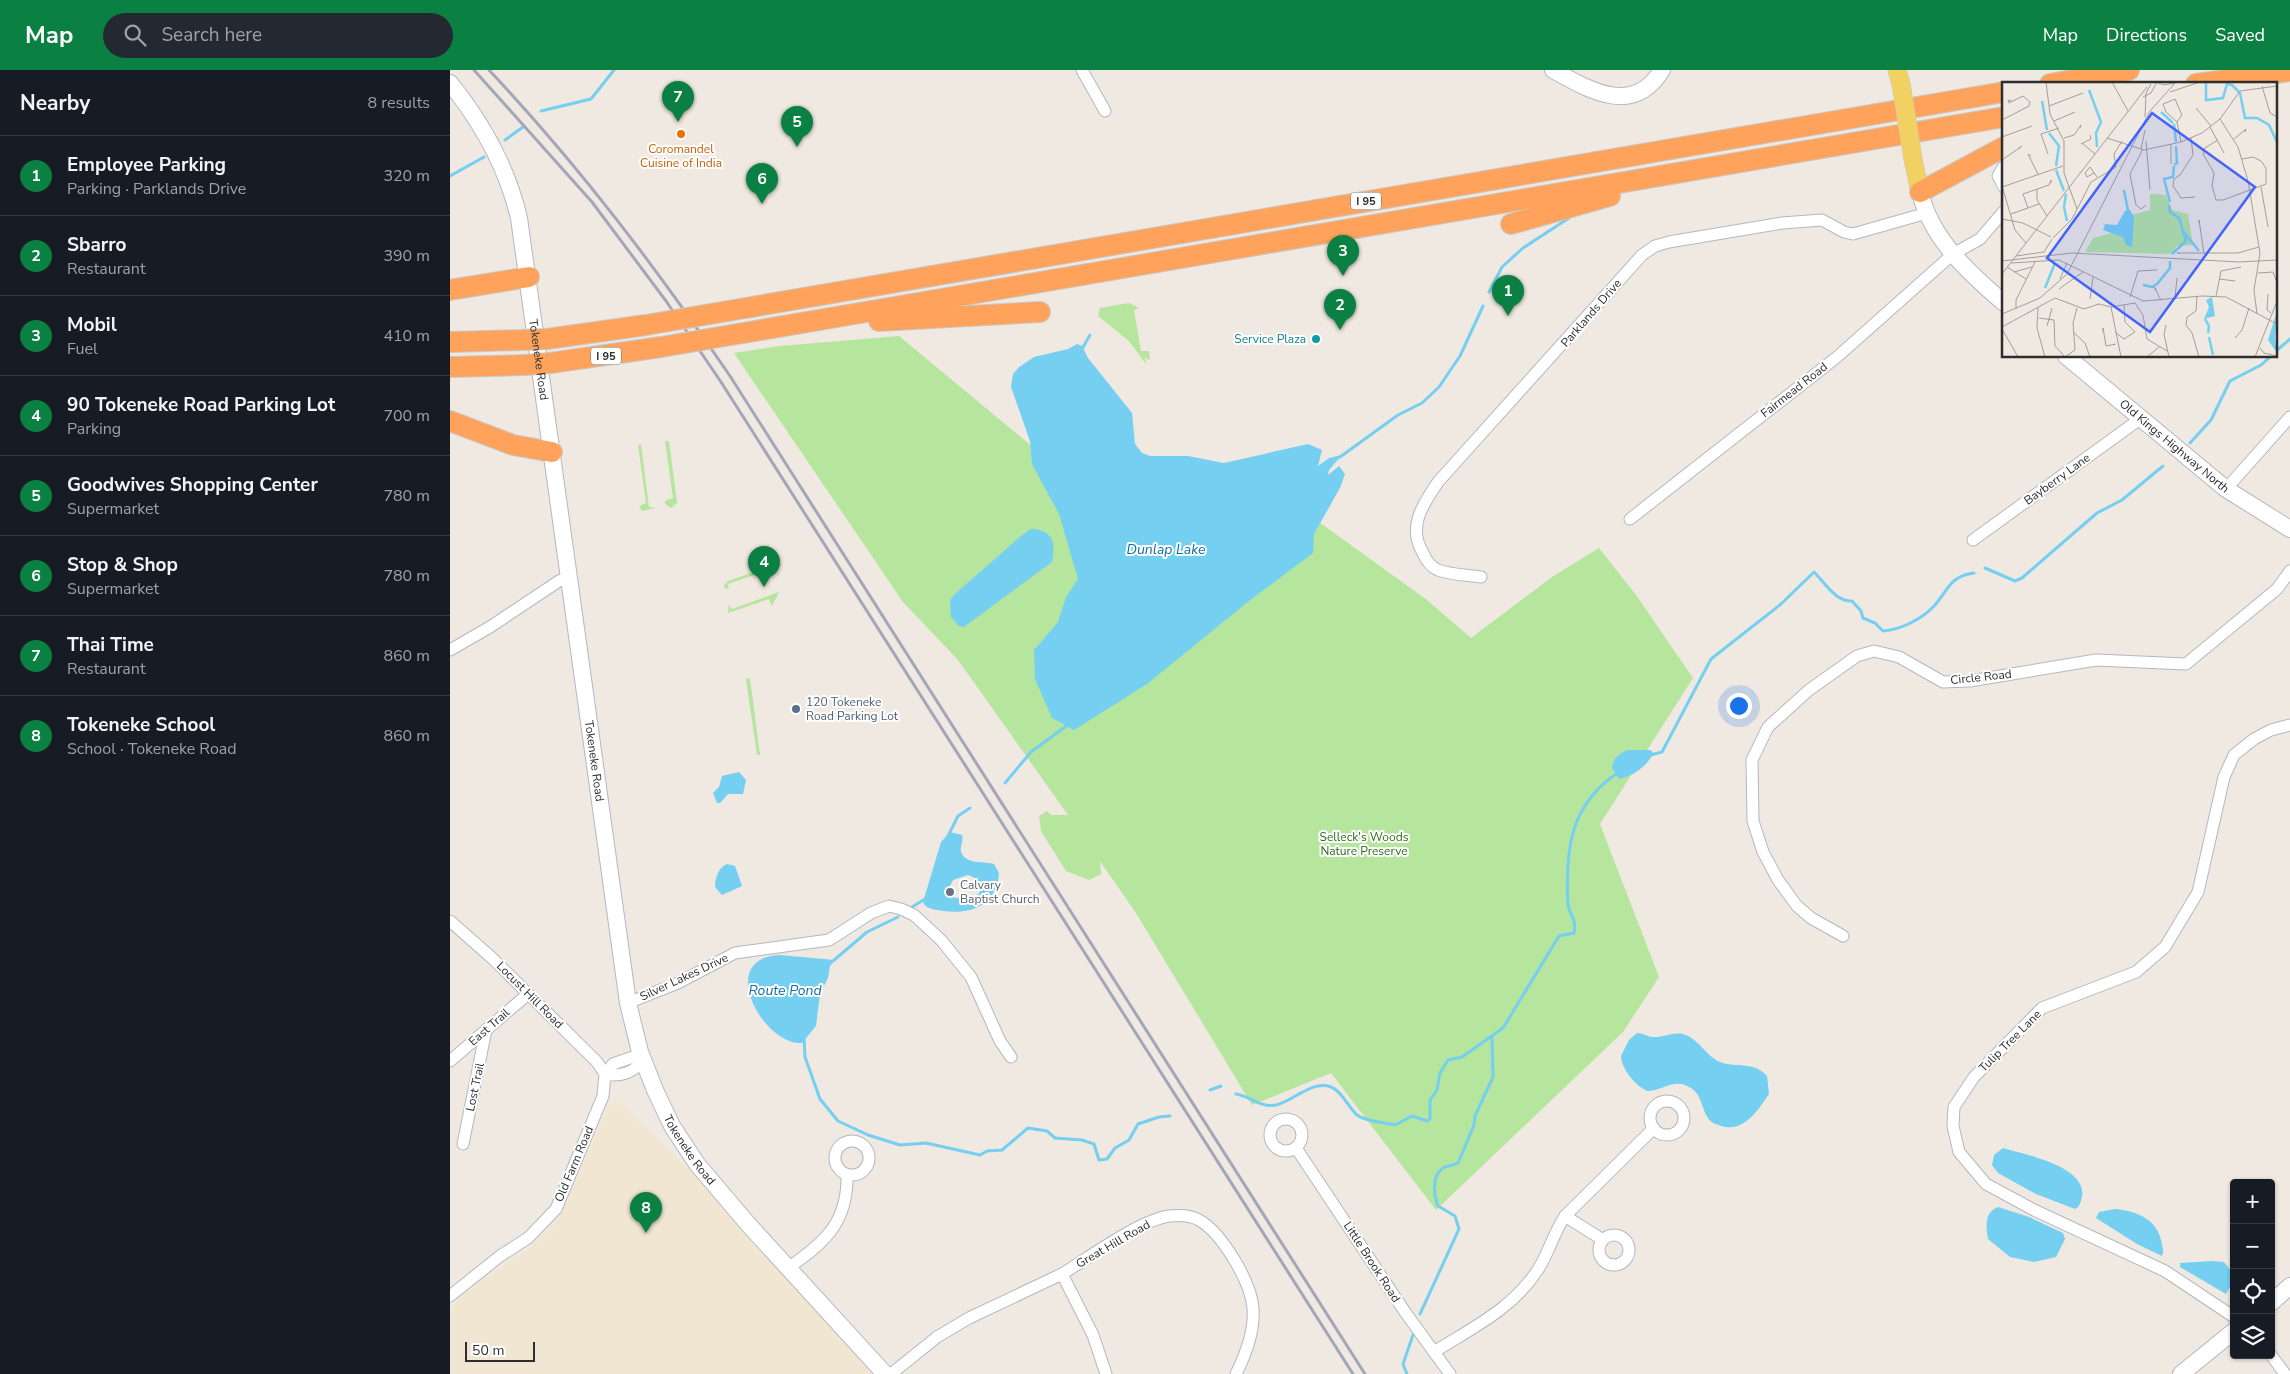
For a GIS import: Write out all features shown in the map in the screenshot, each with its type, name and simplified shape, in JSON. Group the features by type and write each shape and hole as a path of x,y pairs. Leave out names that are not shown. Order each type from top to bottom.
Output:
{"highway":[{"path":"2056,82 2096,70"},
{"path":"2060,82 2129,70"},
{"path":"2210,82 2285,71"},
{"path":"2236,82 2285,71"},
{"name":"I 95","path":"450,342 547,338 646,325 2002,92"},
{"name":"I 95","path":"450,367 550,363 661,347 2002,117"},
{"path":"1920,192 2002,148"},
{"path":"1511,224 1605,198 1807,150"},
{"path":"450,290 528,278"},
{"path":"749,332 955,316 1040,312"},
{"path":"450,421 513,445 552,452"}],"main road":[{"path":"1553,70 1589,90 1609,96 1624,97 1650,84 1662,70"},
{"path":"1899,77 1913,158 1920,192 1927,213 1953,254 2002,301"},
{"name":"Tokeneke Road","path":"450,83 483,130 505,172 519,218 628,1003 642,1060 672,1126 697,1164 716,1188 885,1374"},
{"name":"Old Kings Highway North","path":"2068,358 2226,489 2290,529"},
{"path":"2275,1299 2290,1286"},
{"path":"2181,1374 2230,1334"}],"street":[{"path":"1082,70 1105,111"},
{"path":"2002,169 1998,176 2002,183"},
{"name":"Parklands Drive","path":"1481,577 1438,570 1428,562 1415,535 1417,518 1426,499 1438,482 1642,255 1655,246 1669,242 1782,223 1822,220 1844,232 1853,234 1927,213"},
{"name":"Fairmead Road","path":"1630,519 1837,357 1953,254 1980,239 2002,213"},
{"path":"2226,489 2290,416"},
{"name":"Bayberry Lane","path":"1974,540 2140,418"},
{"name":"Circle Road","path":"1844,936 1811,918 1797,906 1778,880 1763,852 1753,821 1752,760 1768,727 1808,690 1857,656 1874,651 1899,657 1943,682 1970,681 2096,660 2186,664 2277,588 2290,571"},
{"path":"450,650 490,627 559,581 570,576"},
{"name":"Tulip Tree Lane","path":"2230,1314 2165,1271 2034,1210 1986,1184 1959,1152 1952,1126 1954,1107 1974,1077 2042,1008 2136,972 2165,947 2198,892 2224,777 2234,754 2254,739 2271,730 2290,725"},
{"name":"Silver Lakes Drive","path":"628,1003 678,983 735,953 829,940 871,913 889,906 914,915 942,940 971,978 1000,1041 1011,1057"},
{"name":"Locust Hill Road","path":"450,921 492,958 597,1062 605,1074"},
{"name":"East Trail","path":"450,1061 528,994"},
{"name":"Lost Trail","path":"463,1144 486,1030"},
{"path":"605,1074 613,1064 633,1057 642,1060"},
{"name":"Old Farm Road","path":"450,1296 492,1262 528,1238 556,1208 603,1096 605,1074"},
{"path":"1434,1352 1509,1304 1521,1294 1539,1269 1555,1231 1565,1216 1654,1128"},
{"name":"Little Brook Road","path":"1296,1148 1450,1374"},
{"path":"788,1268 823,1242 842,1215 848,1189 847,1175"},
{"name":"Great Hill Road","path":"891,1374 937,1337 953,1327 1062,1274 1156,1220 1185,1216 1197,1219 1217,1236 1252,1294 1253,1322 1251,1335 1236,1374"},
{"path":"1565,1216 1603,1240"},
{"name":"Great Hill Road","path":"1062,1274 1093,1334 1106,1374"},
{"path":"2274,1359 2285,1374"}],"shaded area":[{"path":"616,1101 620,1102 698,1179 872,1374 450,1374 450,1313 455,1304 474,1284 530,1248 559,1219 609,1106"}],"green space":[{"path":"1129,303 1139,308 1134,310 1141,351 1149,351 1150,359 1148,360 1145,356 1146,364 1129,341 1098,316 1100,308"},
{"name":"Selleck's Woods Nature Preserve","path":"899,336 1140,536 1283,496 1427,600 1471,638 1552,577 1599,548 1636,595 1693,678 1600,824 1659,977 1623,1032 1436,1210 1331,1073 1252,1105 1136,913 1100,861 1101,874 1089,880 1066,871 1041,831 1039,816 1047,811 1051,815 1068,815 958,660 903,602 734,353 780,346"},
{"path":"665,441 669,441 677,503 671,508 665,504 665,501 673,498"},
{"path":"641,444 649,507 656,508 642,511 639,506 646,503 638,445"},
{"path":"777,558 781,566 728,584 729,588 725,589 724,585 728,581 762,569"},
{"path":"779,592 772,606 769,599 728,613 729,604 732,609"},
{"path":"750,678 760,755 757,755 746,679"}],"water":[{"name":"Dunlap Lake","path":"1077,344 1082,346 1088,358 1132,413 1135,444 1142,453 1150,456 1188,456 1224,463 1308,444 1322,450 1318,466 1329,458 1342,455 1329,470 1328,475 1339,466 1345,474 1340,488 1314,534 1313,553 1249,601 1147,684 1074,730 1052,718 1035,679 1034,650 1058,622 1066,597 1078,579 1059,514 1032,464 1030,441 1011,387 1013,374 1019,367 1034,357 1068,349"},
{"path":"1031,529 1044,532 1051,538 1054,549 1052,562 964,627 959,626 951,617 950,600 993,560"},
{"path":"1627,750 1651,750 1653,754 1639,770 1619,779 1612,768 1616,757"},
{"path":"739,772 746,780 743,794 728,794 720,803 717,803 713,793 719,787 722,776"},
{"path":"950,832 962,835 961,851 966,859 994,864 999,873 997,884 988,900 981,906 953,912 931,909 924,905 923,902 941,842","holes":["968,875 979,885 979,894 964,899 950,897 949,888 953,880"]},
{"path":"727,864 735,866 742,886 722,895 715,887 716,880 719,871"},
{"name":"Route Pond","path":"779,955 835,960 830,966 828,978 820,994 816,1026 802,1043 787,1040 773,1031 761,1018 752,1002 748,985 750,971 760,960"},
{"path":"1637,1033 1652,1037 1671,1034 1688,1036 1698,1043 1710,1056 1720,1062 1756,1068 1762,1071 1767,1076 1769,1094 1750,1119 1743,1123 1729,1127 1714,1123 1708,1118 1698,1095 1691,1088 1675,1084 1647,1091 1630,1076 1624,1067 1621,1056 1629,1040"},
{"path":"2003,1148 2043,1160 2071,1173 2079,1183 2082,1194 2078,1207 2075,1209 2036,1194 1998,1173 1992,1165 1994,1155"},
{"path":"1998,1207 2029,1217 2063,1233 2065,1239 2056,1257 2034,1262 2010,1257 1988,1239 1988,1216 1993,1209"},
{"path":"2115,1209 2132,1212 2152,1223 2160,1236 2163,1250 2162,1256 2137,1244 2096,1218 2099,1212"},
{"path":"2224,1262 2230,1270 2230,1287 2226,1294 2180,1267 2180,1263"}],"waterway":[{"path":"541,111 591,99 614,70"},
{"path":"505,140 523,127"},
{"path":"450,176 484,157"},
{"path":"1489,292 1502,267 1523,248 1569,218"},
{"path":"1340,457 1398,415 1422,403 1439,387 1460,356 1483,306"},
{"path":"1082,349 1090,335"},
{"path":"2278,349 2290,339"},
{"path":"2190,443 2211,420 2230,381 2261,365 2269,358"},
{"path":"1985,568 2015,581 2022,578 2097,513 2122,500 2163,466"},
{"path":"1650,755 1662,752 1711,659 1781,604 1814,572 1836,595 1852,601 1861,611 1863,618 1875,623 1883,631 1903,626 1917,619 1934,606 1954,581 1959,577 1974,573"},
{"path":"1005,783 1031,752 1069,724"},
{"path":"1236,1094 1265,1105 1276,1105 1316,1086 1324,1086 1335,1089 1357,1115 1365,1119 1395,1125 1412,1116 1427,1121 1430,1119 1430,1100 1437,1090 1440,1073 1448,1060 1462,1057 1503,1028 1559,936 1574,933 1574,920 1568,904 1567,884 1570,847 1574,829 1590,798 1619,772"},
{"path":"948,836 958,816 970,808"},
{"path":"912,907 925,899"},
{"path":"833,961 867,932 898,917"},
{"path":"1420,1314 1459,1229 1455,1216 1438,1206 1435,1197 1435,1181 1443,1168 1458,1163 1474,1125 1475,1116 1493,1077 1492,1037"},
{"path":"804,1038 805,1057 820,1099 838,1121 868,1135 900,1145 926,1143 980,1155 987,1151 1002,1150 1028,1128 1047,1131 1055,1138 1082,1140 1094,1144 1099,1160 1107,1159 1115,1148 1129,1140 1138,1124 1159,1117 1170,1116"},
{"path":"1210,1090 1221,1086"},
{"path":"1407,1374 1403,1364 1413,1335"}],"railway":[{"path":"474,70 592,202 666,301 721,382 1353,1374"},
{"path":"489,70 554,143 616,218 674,295 730,376 1365,1374"}],"place":[{"name":"Thai Time","path":"678,122"},
{"name":"Coromandel Cuisine of India","path":"681,134"},
{"name":"Goodwives Shopping Center","path":"797,147"},
{"name":"Stop & Shop","path":"762,204"},
{"name":"Mobil","path":"1343,276"},
{"name":"Employee Parking","path":"1508,316"},
{"name":"Sbarro","path":"1340,330"},
{"name":"Service Plaza","path":"1316,339"},
{"name":"90 Tokeneke Road Parking Lot","path":"764,587"},
{"name":"120 Tokeneke Road Parking Lot","path":"796,709"},
{"name":"Calvary Baptist Church","path":"950,892"},
{"name":"Tokeneke School","path":"646,1233"}]}
